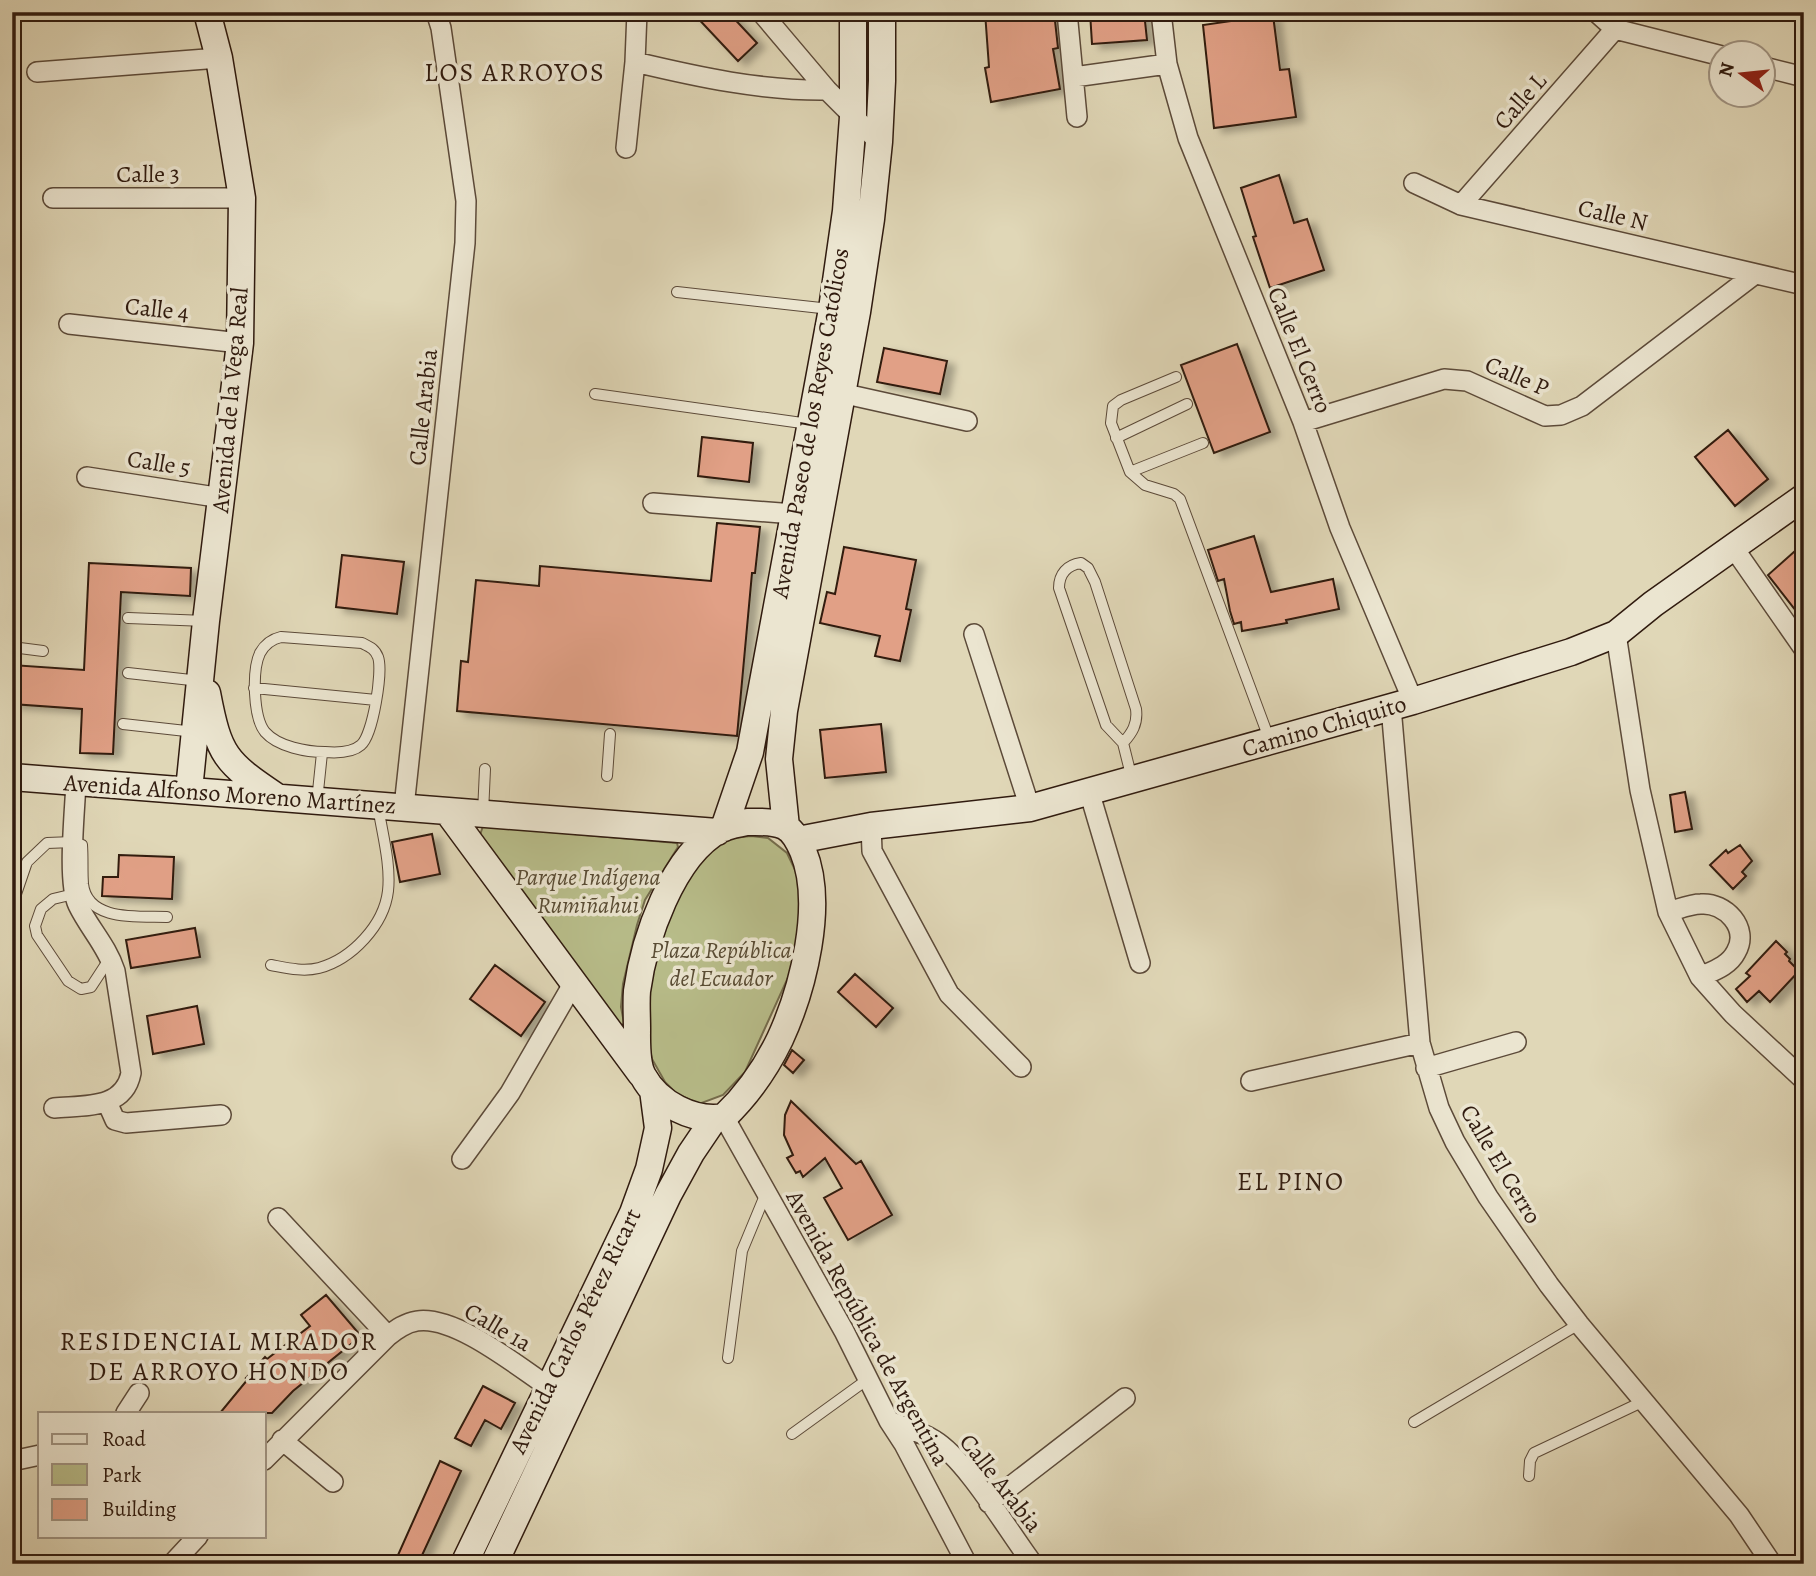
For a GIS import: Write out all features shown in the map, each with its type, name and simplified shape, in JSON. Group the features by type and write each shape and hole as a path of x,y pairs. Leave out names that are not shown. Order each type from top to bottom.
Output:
{"main road":[{"name":"Avenida de la Vega Real","path":"189,790 206,621 240,343 242,198 219,58 206,12"},
{"name":"Avenida Paseo de los Reyes Católicos","path":"792,833 779,759 784,711 841,393 846,211 853,117 853,12"},
{"name":"Avenida Paseo de los Reyes Católicos","path":"720,830 750,752 811,424 871,219 879,142 882,12"},
{"name":"Camino Chiquito","path":"792,833 1030,808 1402,704 1571,652 1616,635 1653,604 1804,497"},
{"path":"201,673 220,746 231,763 279,798"},
{"name":"Avenida Alfonso Moreno Martínez","path":"12,777 720,830"},
{"path":"447,811 647,1082 670,1105 687,1113 719,1118 740,1101 764,1068 792,1010 804,967 811,923 812,889 806,858 792,833 768,822 747,822 720,830 703,842 669,891 646,948 637,993 637,1040 647,1082"},
{"name":"Avenida Carlos Pérez Ricart","path":"464,1564 633,1213 649,1169 658,1128 647,1082"},
{"name":"Avenida Carlos Pérez Ricart","path":"494,1564 668,1195 691,1153 719,1118"}],"street":[{"name":"Calle Arabia","path":"391,806 466,243 466,201 441,29 436,12"},
{"path":"626,148 637,12"},
{"path":"761,12 827,90 879,142"},
{"path":"1067,12 1077,117"},
{"name":"Calle El Cerro","path":"1161,12 1167,64 1188,138 1303,422 1402,704 1420,1043 1438,1108 1488,1197 1579,1324 1739,1515 1772,1564"},
{"path":"1597,12 1615,29 1708,53"},
{"name":"Calle L","path":"1461,205 1615,29"},
{"path":"37,72 219,58"},
{"path":"635,62 754,86 827,90"},
{"path":"1074,78 1167,64"},
{"path":"1778,71 1804,77"},
{"name":"Calle N","path":"1414,183 1461,205 1804,285"},
{"name":"Calle 3","path":"53,198 242,198"},
{"name":"Calle P","path":"1303,422 1444,379 1467,381 1537,413 1561,415 1582,407 1755,274"},
{"name":"Calle 4","path":"69,324 240,343"},
{"path":"841,393 967,421"},
{"name":"Calle 5","path":"87,477 222,498"},
{"path":"653,503 794,514"},
{"path":"1733,547 1804,649"},
{"path":"974,634 1030,808"},
{"path":"1616,635 1640,790 1668,912 1700,977 1732,1013 1804,1080"},
{"path":"54,1108 107,1102 121,1095 126,1089 131,1073 111,957 78,906 74,894 76,782"},
{"path":"1089,791 1140,963"},
{"path":"871,826 872,851 949,994 1021,1067"},
{"path":"1668,912 1688,906 1710,904 1730,914 1737,925 1740,936 1737,952 1724,966 1700,977"},
{"path":"462,1159 510,1093 573,984"},
{"path":"1426,1068 1516,1042"},
{"path":"1251,1081 1420,1043"},
{"path":"107,1102 115,1120 126,1123 221,1115"},
{"name":"Avenida República de Argentina","path":"719,1118 766,1192 967,1564"},
{"path":"278,1218 388,1336"},
{"name":"Calle 1a","path":"266,1458 388,1336 403,1325 418,1321 433,1321 454,1327 549,1387"},
{"path":"127,1412 139,1393"},
{"path":"989,1503 1125,1398"},
{"name":"Calle Arabia","path":"889,1421 933,1439 946,1448 966,1471 1033,1564"},
{"path":"282,1440 333,1482"},
{"path":"12,1461 38,1455"},
{"path":"172,1564 196,1538"}],"lane":[{"path":"677,292 845,311"},
{"path":"1176,377 1121,400 1113,406 1111,423 1130,472 1145,485 1174,494 1180,499 1270,741"},
{"path":"595,394 811,424"},
{"path":"1116,438 1186,404"},
{"path":"1130,472 1203,443"},
{"path":"1122,743 1132,733 1138,719 1136,709 1095,582 1088,568 1082,563 1072,565 1062,574 1059,588 1105,724 1122,743 1133,779"},
{"path":"128,618 206,621"},
{"path":"281,637 362,643 373,648 379,659 376,700 371,730 364,743 354,750 322,753 278,742 265,732 258,718 254,688 260,654 271,640 281,637"},
{"path":"12,647 43,651"},
{"path":"128,673 201,673"},
{"path":"254,688 376,700"},
{"path":"123,724 195,732"},
{"path":"607,776 610,734"},
{"path":"317,801 322,753"},
{"path":"483,814 485,769"},
{"path":"271,965 294,970 317,968 347,954 376,924 388,891 391,806"},
{"path":"12,899 27,862 47,843 73,842 82,845 83,885 88,899 98,908 113,915 167,918"},
{"path":"74,894 53,899 41,909 35,926 37,935 68,981 80,989 91,987 111,957"},
{"path":"729,1358 742,1251 766,1192"},
{"path":"1415,1422 1579,1324"},
{"path":"792,1434 868,1379"},
{"path":"1529,1476 1530,1461 1534,1453 1645,1401"}],"green space":[{"name":"Parque Indígena Rumiñahui","path":"483,826 677,843 678,847 645,900 637,925 623,984 621,1007 624,1023 620,1028 479,838"},
{"name":"Plaza República del Ecuador","path":"733,838 768,838 787,853 797,874 802,897 799,936 791,971 745,1072 723,1095 699,1104 677,1094 665,1082 652,1059 644,1024 657,943 693,868 712,848"}],"building":[{"path":"692,12 728,12 757,43 738,61"},
{"path":"985,12 1054,12 1058,48 1053,49 1060,89 991,102 985,68 989,67"},
{"path":"1090,12 1144,12 1147,40 1092,44"},
{"path":"1273,15 1280,70 1289,69 1296,117 1214,128 1203,25"},
{"path":"1279,175 1294,223 1307,219 1324,270 1270,288 1253,237 1256,236 1241,188"},
{"path":"1237,344 1270,432 1214,453 1181,365"},
{"path":"884,348 947,361 940,394 877,382"},
{"path":"1728,430 1768,479 1735,506 1695,457"},
{"path":"702,437 753,443 749,482 698,476"},
{"path":"717,523 760,527 755,573 752,573 737,736 457,711 461,661 468,662 476,580 539,586 540,566 711,581"},
{"path":"1254,536 1271,592 1333,579 1339,609 1286,620 1287,623 1242,631 1241,622 1234,624 1224,579 1218,581 1208,550"},
{"path":"1804,543 1804,621 1768,575"},
{"path":"844,547 916,560 906,609 911,610 900,661 875,656 880,636 820,623 827,592 835,594"},
{"path":"342,555 404,562 397,614 336,607"},
{"path":"89,563 191,568 190,596 121,592 113,754 80,753 82,709 12,704 12,665 84,670"},
{"path":"881,724 886,772 825,778 820,730"},
{"path":"1685,792 1692,829 1675,832 1670,795"},
{"path":"432,834 440,874 400,882 392,842"},
{"path":"1740,845 1752,861 1742,872 1746,876 1733,889 1710,865 1726,850 1728,853"},
{"path":"119,855 174,857 172,899 102,896 103,877 118,877"},
{"path":"195,928 200,957 131,968 126,940"},
{"path":"1776,941 1799,971 1770,1002 1759,991 1747,1002 1736,989 1750,976 1746,973"},
{"path":"495,965 545,1002 521,1036 470,999"},
{"path":"855,974 893,1008 876,1027 838,992"},
{"path":"197,1006 204,1044 153,1054 147,1016"},
{"path":"792,1050 804,1060 793,1073 784,1065"},
{"path":"791,1101 856,1164 861,1161 892,1215 848,1240 824,1198 842,1188 825,1158 803,1177 800,1171 796,1173 787,1158 793,1155 784,1135 785,1115"},
{"path":"326,1295 361,1336 293,1391 272,1413 221,1412 265,1357 267,1359 310,1326 301,1315"},
{"path":"483,1386 515,1403 501,1429 485,1420 471,1446 455,1438"},
{"path":"440,1461 461,1471 418,1564 394,1564"}],"district":[{"name":"LOS ARROYOS","path":"515,72"},
{"name":"EL PINO","path":"1291,1181"},
{"name":"RESIDENCIAL MIRADOR DE ARROYO HONDO","path":"219,1356"}]}
